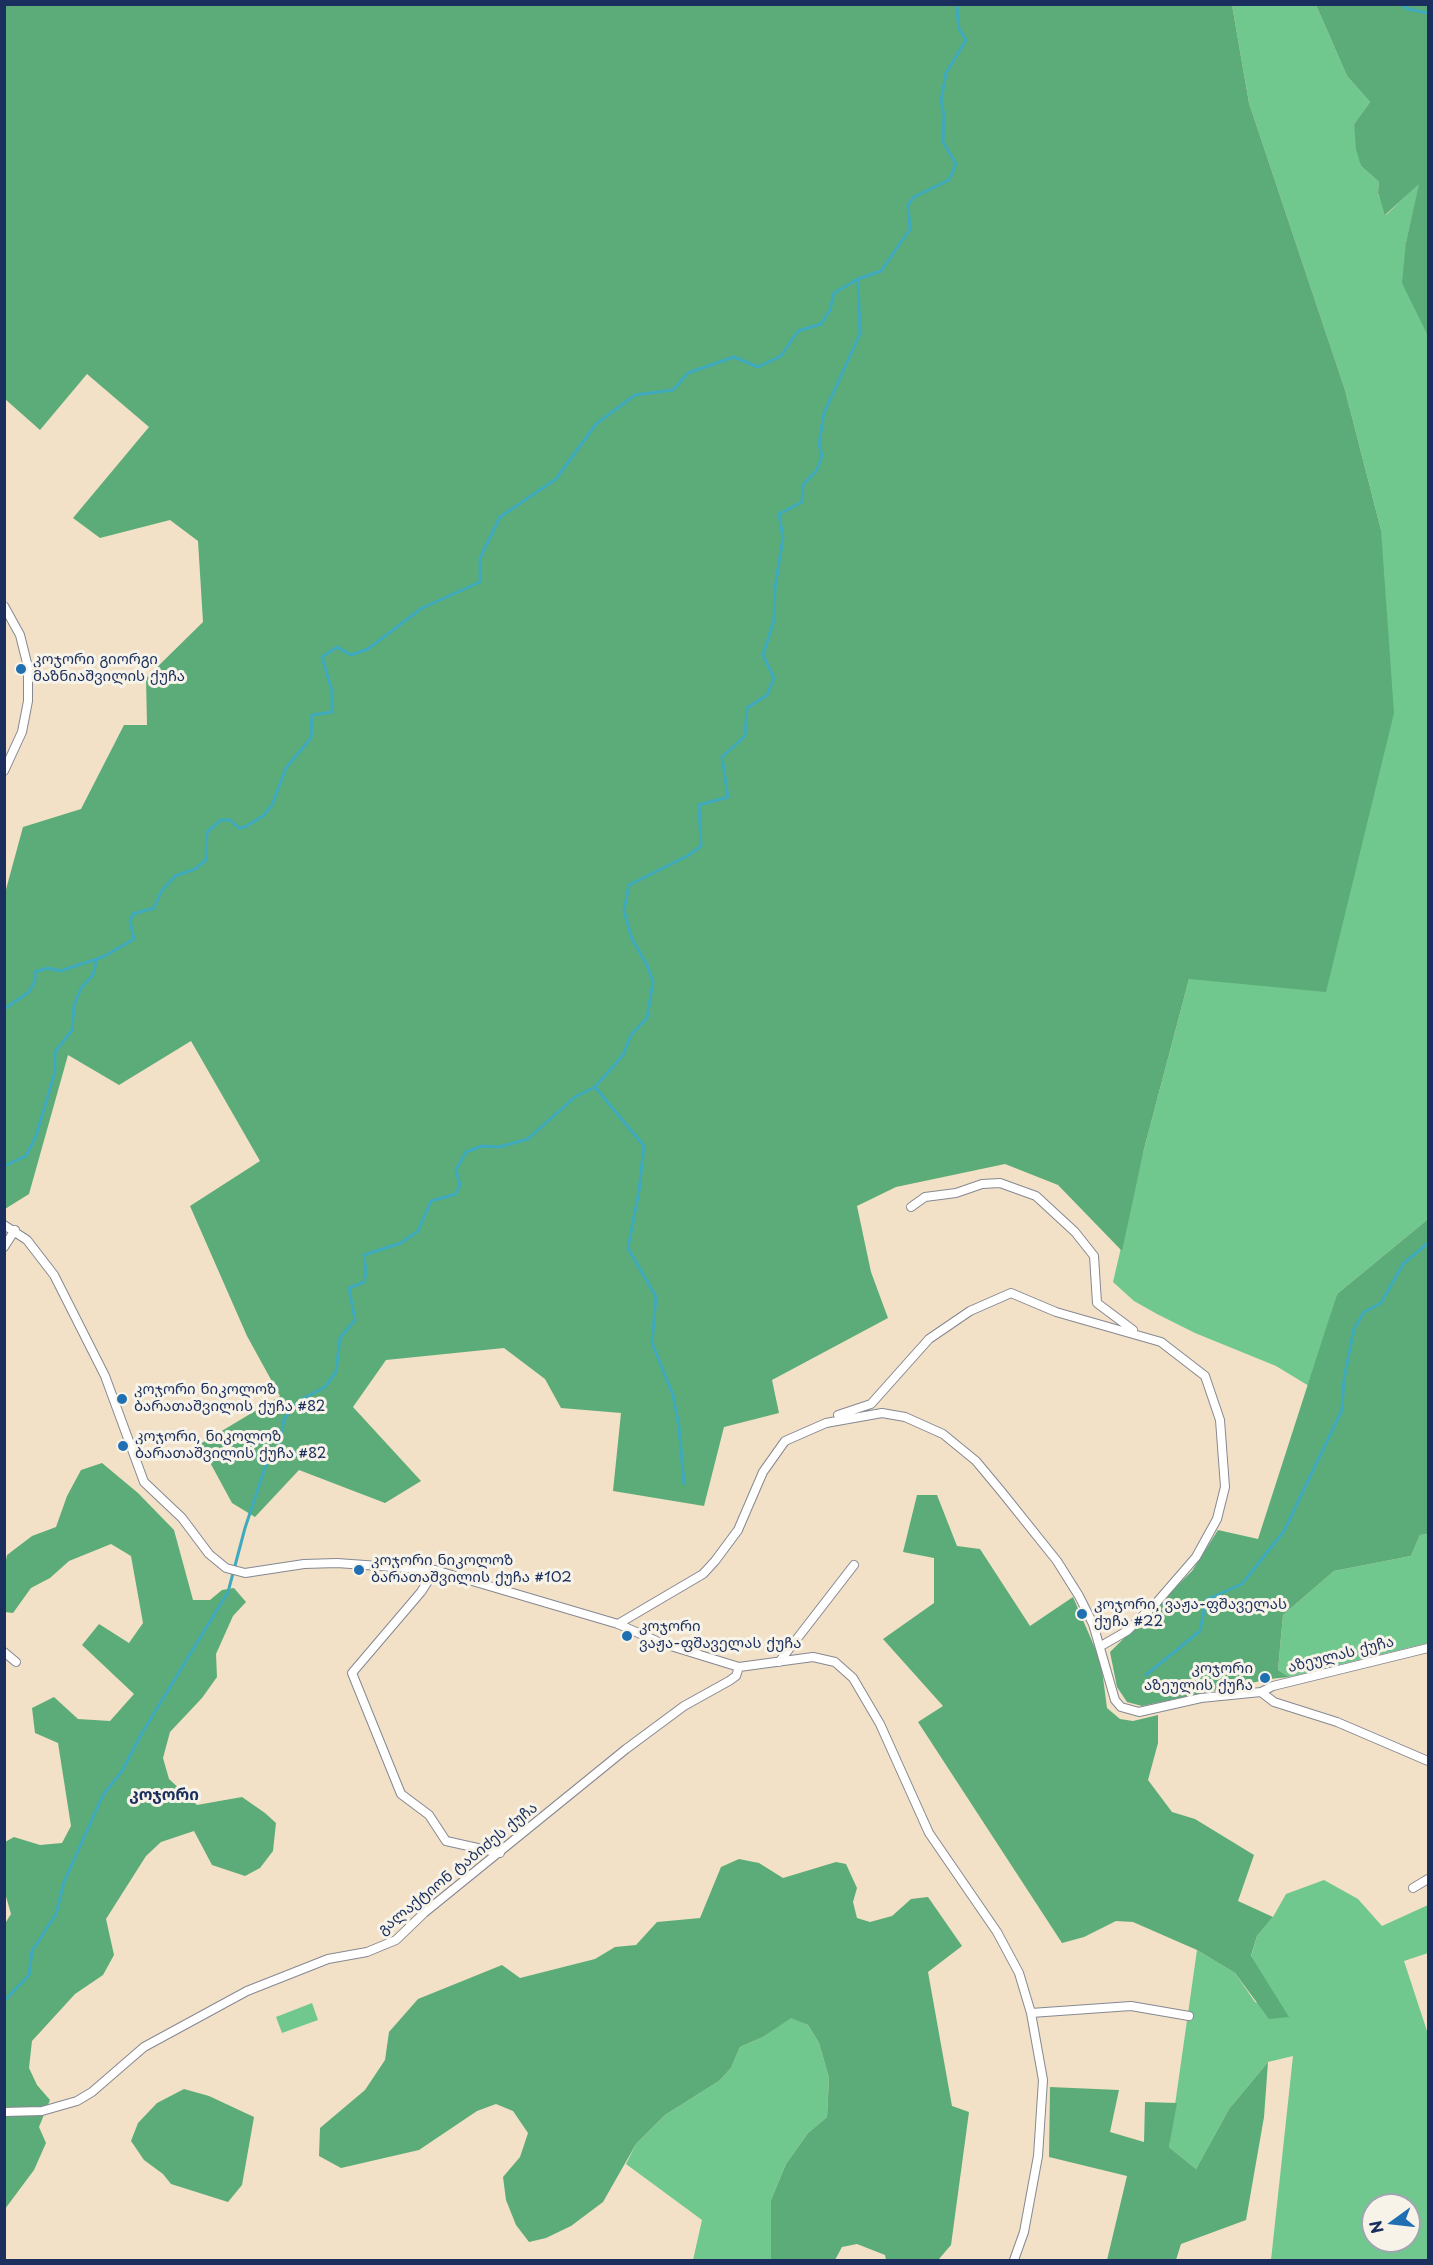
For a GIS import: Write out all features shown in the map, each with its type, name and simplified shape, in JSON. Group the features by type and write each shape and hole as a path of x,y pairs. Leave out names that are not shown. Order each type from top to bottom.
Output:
{"street":[{"path":"4,606 20,635 28,667 28,701 22,732 4,771"},
{"path":"911,1207 925,1197 956,1193 982,1184 1000,1183 1036,1196 1075,1232 1094,1256 1097,1303 1138,1333"},
{"path":"4,1225 15,1230 38,1251 71,1305 105,1376 144,1482 182,1518 209,1554 226,1568 244,1573 304,1564 337,1563 435,1570 618,1624 661,1643 739,1667 813,1657 835,1662 853,1678 880,1724 929,1833 997,1932 1019,1973 1031,2013 1043,2080 1038,2156 1024,2232 1014,2260"},
{"path":"4,1247 15,1230"},
{"path":"618,1624 703,1574 727,1548 763,1472 785,1441 826,1423 838,1415 871,1404 929,1339 970,1311 1011,1293 1056,1312 1138,1333 1161,1342 1205,1376 1220,1420 1225,1487 1217,1519 1196,1557 1157,1602 1127,1631 1101,1646"},
{"name":"აზეულას ქუჩა","path":"826,1423 882,1413 905,1418 943,1434 961,1448 1001,1491 1057,1561 1079,1596 1101,1646 1115,1700 1129,1711 1138,1712 1202,1698 1261,1692 1273,1686 1428,1648"},
{"path":"779,1662 854,1565"},
{"path":"435,1570 421,1592 352,1673 402,1794 429,1815 446,1841 500,1853"},
{"path":"4,1652 16,1662"},
{"name":"გალაქტიონ ტაბიძეს ქუჩა","path":"4,2112 42,2111 77,2101 92,2092 144,2047 248,1991 328,1959 367,1952 388,1944 626,1749 684,1706 736,1676 739,1667"},
{"path":"1261,1692 1274,1702 1337,1722 1428,1761"},
{"path":"1413,1888 1428,1879"},
{"path":"1031,2013 1131,2006 1189,2016"}],"green space":[{"path":"5,4 1232,5 1249,103 1345,390 1381,530 1394,713 1326,992 1189,979 1144,1149 1122,1251 1058,1185 1005,1164 896,1187 857,1206 871,1272 888,1318 772,1380 779,1413 724,1427 704,1506 613,1491 621,1413 561,1408 545,1379 504,1348 386,1360 353,1407 421,1481 385,1503 299,1470 255,1517 232,1503 200,1444 280,1396 247,1336 190,1206 260,1161 191,1041 119,1085 68,1055 29,1194 5,1209 5,893 23,827 81,809 124,725 147,725 146,678 203,622 198,541 170,520 100,538 73,518 149,427 87,374 40,430 5,399"},
{"path":"1232,5 1316,5 1347,76 1370,102 1354,124 1361,166 1379,182 1378,194 1386,215 1420,182 1406,242 1422,321 1428,336 1428,1219 1337,1294 1309,1386 1276,1366 1195,1333 1157,1314 1134,1301 1113,1282 1144,1149 1189,979 1381,530 1345,390 1249,103"},
{"path":"1316,5 1428,5 1428,336 1402,283 1406,242 1419,184 1385,215 1378,193 1379,182 1361,166 1356,149 1354,124 1370,102 1347,76"},
{"path":"1428,1219 1428,1534 1420,1535 1411,1556 1334,1571 1283,1615 1278,1670 1289,1677 1142,1706 1127,1702 1117,1687 1110,1652 1192,1571 1218,1530 1258,1539 1337,1294"},
{"path":"102,1463 138,1493 174,1530 193,1600 210,1600 222,1590 234,1588 246,1602 233,1616 216,1654 217,1677 202,1698 170,1732 163,1758 169,1779 197,1805 242,1797 265,1813 276,1823 273,1851 260,1868 245,1876 212,1865 194,1831 161,1842 146,1856 106,1919 114,1955 103,1975 75,1994 32,2041 29,2068 37,2085 50,2100 39,2127 46,2143 34,2170 5,2209 4,1925 11,1914 5,1893 5,1842 14,1837 40,1845 62,1843 71,1826 58,1743 35,1733 32,1708 54,1697 78,1719 110,1721 134,1694 82,1645 99,1624 129,1643 143,1623 131,1556 111,1544 69,1561 50,1578 31,1588 13,1613 5,1612 5,1565 7,1555 32,1536 56,1527 67,1496 81,1470"},
{"path":"917,1495 937,1495 957,1546 980,1549 1030,1626 1073,1597 1101,1662 1107,1708 1120,1719 1133,1721 1158,1715 1158,1743 1148,1780 1172,1812 1195,1819 1254,1855 1238,1901 1273,1917 1257,1936 1251,1956 1289,2017 1269,2019 1235,1973 1197,1950 1133,1922 1116,1921 1084,1937 1062,1943 918,1722 943,1706 883,1639 934,1603 934,1558 903,1552"},
{"path":"1428,1534 1428,1643 1289,1677 1278,1670 1283,1615 1334,1571 1411,1556 1420,1535"},
{"path":"739,1859 759,1863 783,1878 836,1862 846,1864 857,1888 853,1902 857,1918 870,1922 892,1916 911,1899 928,1897 962,1946 928,1972 952,2106 969,2112 951,2245 939,2259 886,2260 885,2255 857,2244 842,2247 835,2260 771,2260 771,2200 786,2164 808,2133 827,2117 829,2078 819,2043 808,2025 791,2018 763,2037 740,2047 731,2068 719,2081 665,2115 636,2144 603,2202 571,2226 546,2238 529,2242 516,2225 506,2200 503,2177 520,2157 528,2133 513,2111 496,2104 477,2111 419,2150 341,2168 319,2156 320,2128 365,2090 385,2060 389,2032 418,1999 502,1965 520,1978 595,1959 615,1947 636,1945 657,1922 700,1918 721,1867"},
{"path":"1324,1880 1358,1899 1382,1926 1428,1905 1428,1953 1404,1961 1428,2034 1428,2260 1271,2260 1293,2056 1268,2062 1229,2109 1196,2169 1169,2147 1197,1950 1235,1973 1255,2002 1288,2017 1251,1957 1257,1936 1273,1917 1286,1894"},
{"path":"312,2003 318,2020 282,2033 276,2017"},
{"path":"791,2017 808,2025 819,2043 829,2078 827,2117 808,2133 786,2164 771,2200 771,2260 693,2260 702,2220 626,2164 636,2144 665,2115 719,2081 731,2068 740,2047 763,2037"},
{"path":"1268,2062 1264,2117 1246,2220 1181,2244 1176,2260 1107,2260 1127,2176 1049,2157 1050,2087 1119,2090 1110,2132 1144,2142 1145,2102 1177,2103 1169,2147 1196,2169 1229,2109"},
{"path":"184,2089 209,2096 254,2117 242,2185 228,2202 171,2184 163,2174 144,2160 131,2141 138,2123 157,2103"}],"waterway":[{"path":"4,1009 29,992 35,981 35,972 48,968 60,971 103,957 134,939 130,921 133,914 154,908 161,892 175,876 195,869 206,860 207,832 221,820 230,820 239,828 263,816 272,805 286,768 311,738 312,715 332,712 332,691 322,657 337,647 351,655 368,649 422,608 480,582 480,558 500,517 556,479 596,424 635,395 673,390 688,373 734,357 758,367 781,356 798,331 821,324 830,310 834,293 858,279 881,271 910,229 908,205 914,197 949,180 956,164 943,142 944,115 941,101 946,73 966,40 959,29 957,11 959,4"},
{"path":"1401,4 1408,9 1428,13"},
{"path":"4,2001 29,1975 32,1951 56,1914 64,1882 103,1795 122,1771 142,1733 228,1592 245,1528 266,1465 280,1444 284,1419 299,1401 325,1387 336,1372 340,1338 355,1320 349,1288 364,1282 366,1273 364,1255 401,1243 418,1231 431,1201 456,1194 460,1185 456,1170 466,1152 482,1146 499,1147 528,1139 575,1097 595,1087 623,1055 631,1035 647,1018 653,982 647,965 632,939 624,911 629,885 689,855 701,846 699,805 728,797 722,757 745,736 747,708 767,695 774,678 763,655 774,620 775,588 783,538 779,514 802,502 803,485 817,470 822,456 819,444 824,413 860,334 858,279"},
{"path":"4,1166 26,1156 36,1136 55,1072 55,1052 72,1030 74,1006 81,988 93,975 97,959"},
{"path":"595,1087 644,1146 639,1191 628,1248 656,1297 652,1343 673,1395 679,1427 684,1484"},
{"path":"1146,1675 1200,1631 1206,1600 1242,1584 1284,1531 1342,1410 1344,1379 1354,1329 1364,1312 1381,1303 1403,1264 1428,1243"}],"place":[{"name":"კოჯორი გიორგი მაზნიაშვილის ქუჩა","path":"21,669"},
{"name":"კოჯორი ნიკოლოზ ბარათაშვილის ქუჩა #82","path":"122,1399"},
{"name":"კოჯორი, ნიკოლოზ ბარათაშვილის ქუჩა #82","path":"123,1446"},
{"name":"კოჯორი ნიკოლოზ ბარათაშვილის ქუჩა #102","path":"359,1570"},
{"name":"კოჯორი, ვაჟა-ფშაველას ქუჩა #22","path":"1082,1614"},
{"name":"კოჯორი ვაჟა-ფშაველას ქუჩა","path":"627,1636"},
{"name":"კოჯორი აზეულის ქუჩა","path":"1265,1678"}],"district":[{"name":"კოჯორი","path":"164,1796"}]}
